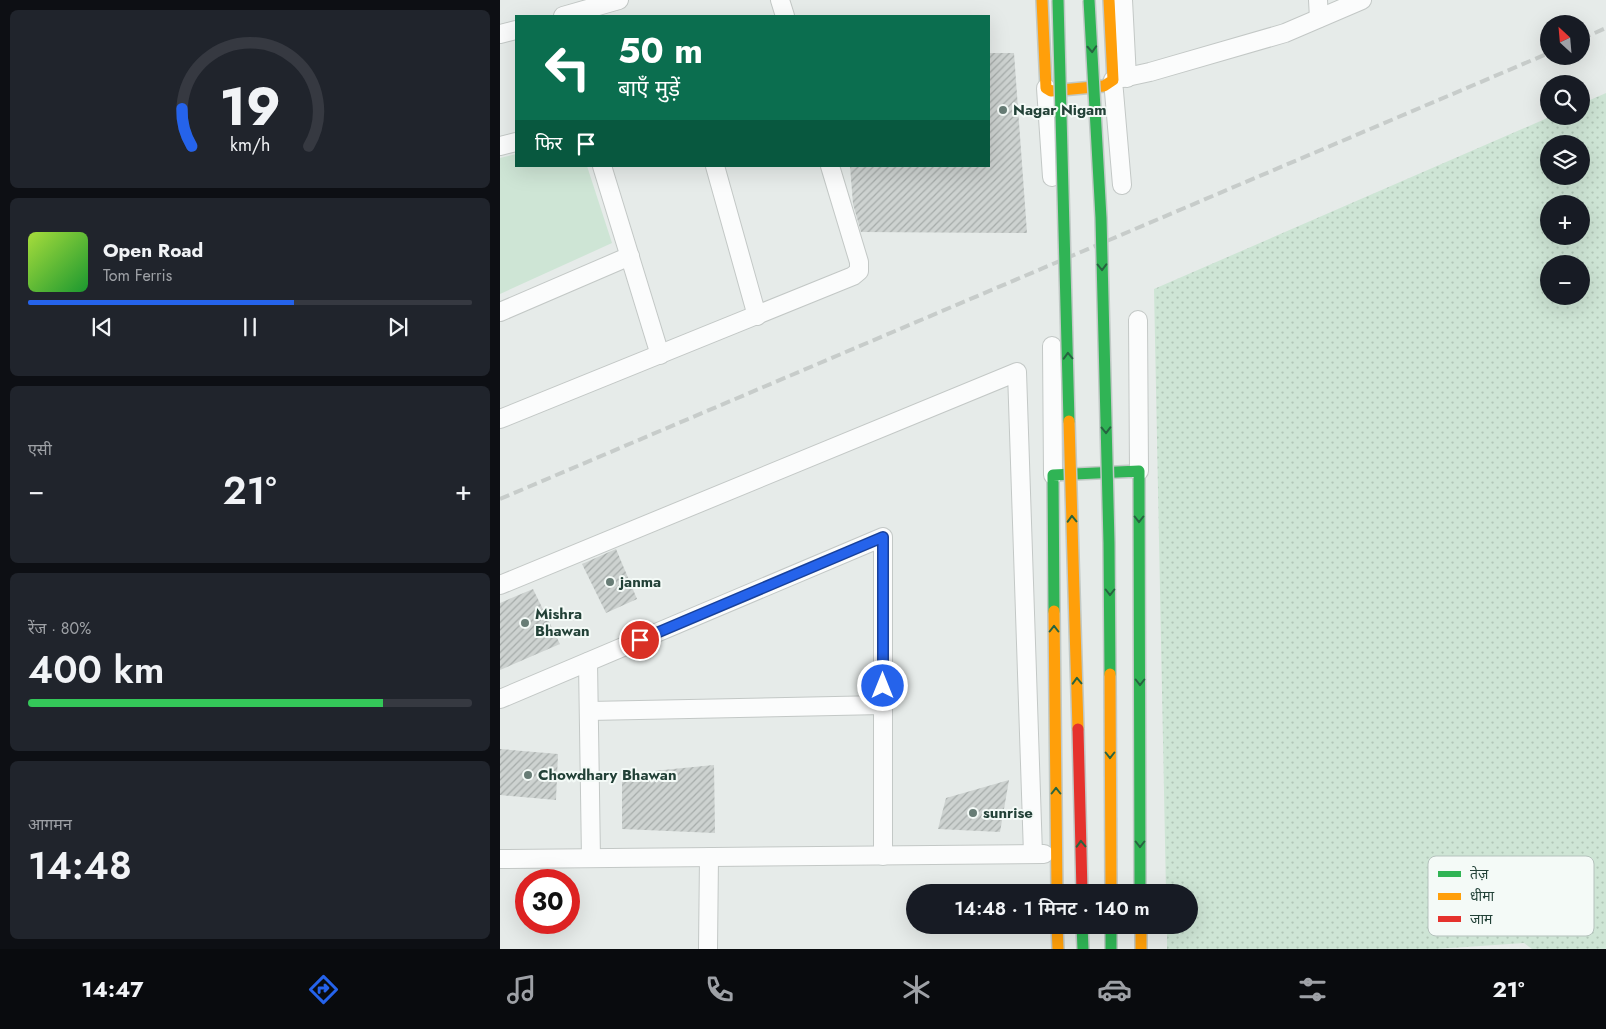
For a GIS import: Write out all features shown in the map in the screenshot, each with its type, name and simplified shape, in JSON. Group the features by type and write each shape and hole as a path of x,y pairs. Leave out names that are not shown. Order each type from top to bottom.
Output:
{"street":[{"path":"562,10 619,0"},
{"path":"780,0 785,15"},
{"path":"1042,0 1054,201"},
{"path":"1058,0 1082,884"},
{"path":"1089,0 1101,218 1109,543 1111,884"},
{"path":"1109,0 1120,79"},
{"path":"1122,185 1120,79 1123,0"},
{"path":"1318,0 1319,18"},
{"path":"1046,88 1051,91 1104,86 1120,79 1285,33 1362,0"},
{"path":"500,34 515,30"},
{"path":"500,146 515,142"},
{"path":"602,167 660,355"},
{"path":"715,167 757,316"},
{"path":"500,419 853,276 859,271 859,262 830,167"},
{"path":"500,312 630,256"},
{"path":"1138,320 1140,884"},
{"path":"1052,346 1057,884"},
{"path":"500,585 1017,372 1033,854"},
{"path":"1053,475 1139,471"},
{"path":"500,699 883,537 882,856"},
{"path":"588,662 591,858"},
{"path":"588,711 883,705"},
{"path":"500,858 1056,855"},
{"path":"708,949 709,857"},
{"path":"1057,934 1058,949"},
{"path":"1082,934 1083,949"},
{"path":"1111,934 1111,949"},
{"path":"1141,934 1141,949"}],"green space":[{"path":"1606,93 1606,949 1532,949 1524,943 1436,949 1167,949 1167,934 1198,934 1198,884 1166,884 1154,289 1540,121 1540,125 1590,125 1590,100"},
{"path":"515,154 515,167 587,167 612,243 500,294 500,158"}],"building":[{"name":"Nagar Nigam","path":"990,53 1014,53 1027,233 861,232 853,204 850,167 990,167"},
{"name":"janma","path":"616,549 637,599 606,613 582,564"},
{"name":"Mishra Bhawan","path":"533,589 560,644 500,670 500,603"},
{"name":"Chowdhary Bhawan","path":"500,749 558,754 556,800 500,795"},
{"path":"714,765 715,833 622,829 622,774"},
{"name":"sunrise","path":"1009,780 1000,832 938,829 946,798"}],"railway":[{"path":"1590,35 1606,28"},
{"path":"500,499 1540,57"}],"traffic: fast":[{"path":"1058,0 1069,421"},
{"path":"1089,0 1101,218 1109,543 1110,674"},
{"path":"1054,611 1053,475 1139,471 1140,884"},
{"path":"1082,934 1083,949"},
{"path":"1111,934 1111,949"}],"traffic: slow":[{"path":"1042,0 1046,88 1051,91 1104,86 1113,80 1109,0"},
{"path":"1069,421 1078,729"},
{"path":"1054,611 1057,884"},
{"path":"1110,674 1111,884"},
{"path":"1057,934 1058,949"},
{"path":"1141,934 1141,949"}],"traffic: jam":[{"path":"1078,729 1082,884"}],"place":[{"name":"Nagar Nigam","path":"1003,110"},
{"name":"janma","path":"610,582"},
{"name":"Mishra Bhawan","path":"525,623"},
{"name":"Chowdhary Bhawan","path":"528,775"},
{"name":"sunrise","path":"973,813"}],"route":[{"path":"640,640 883,537 883,686"}]}
